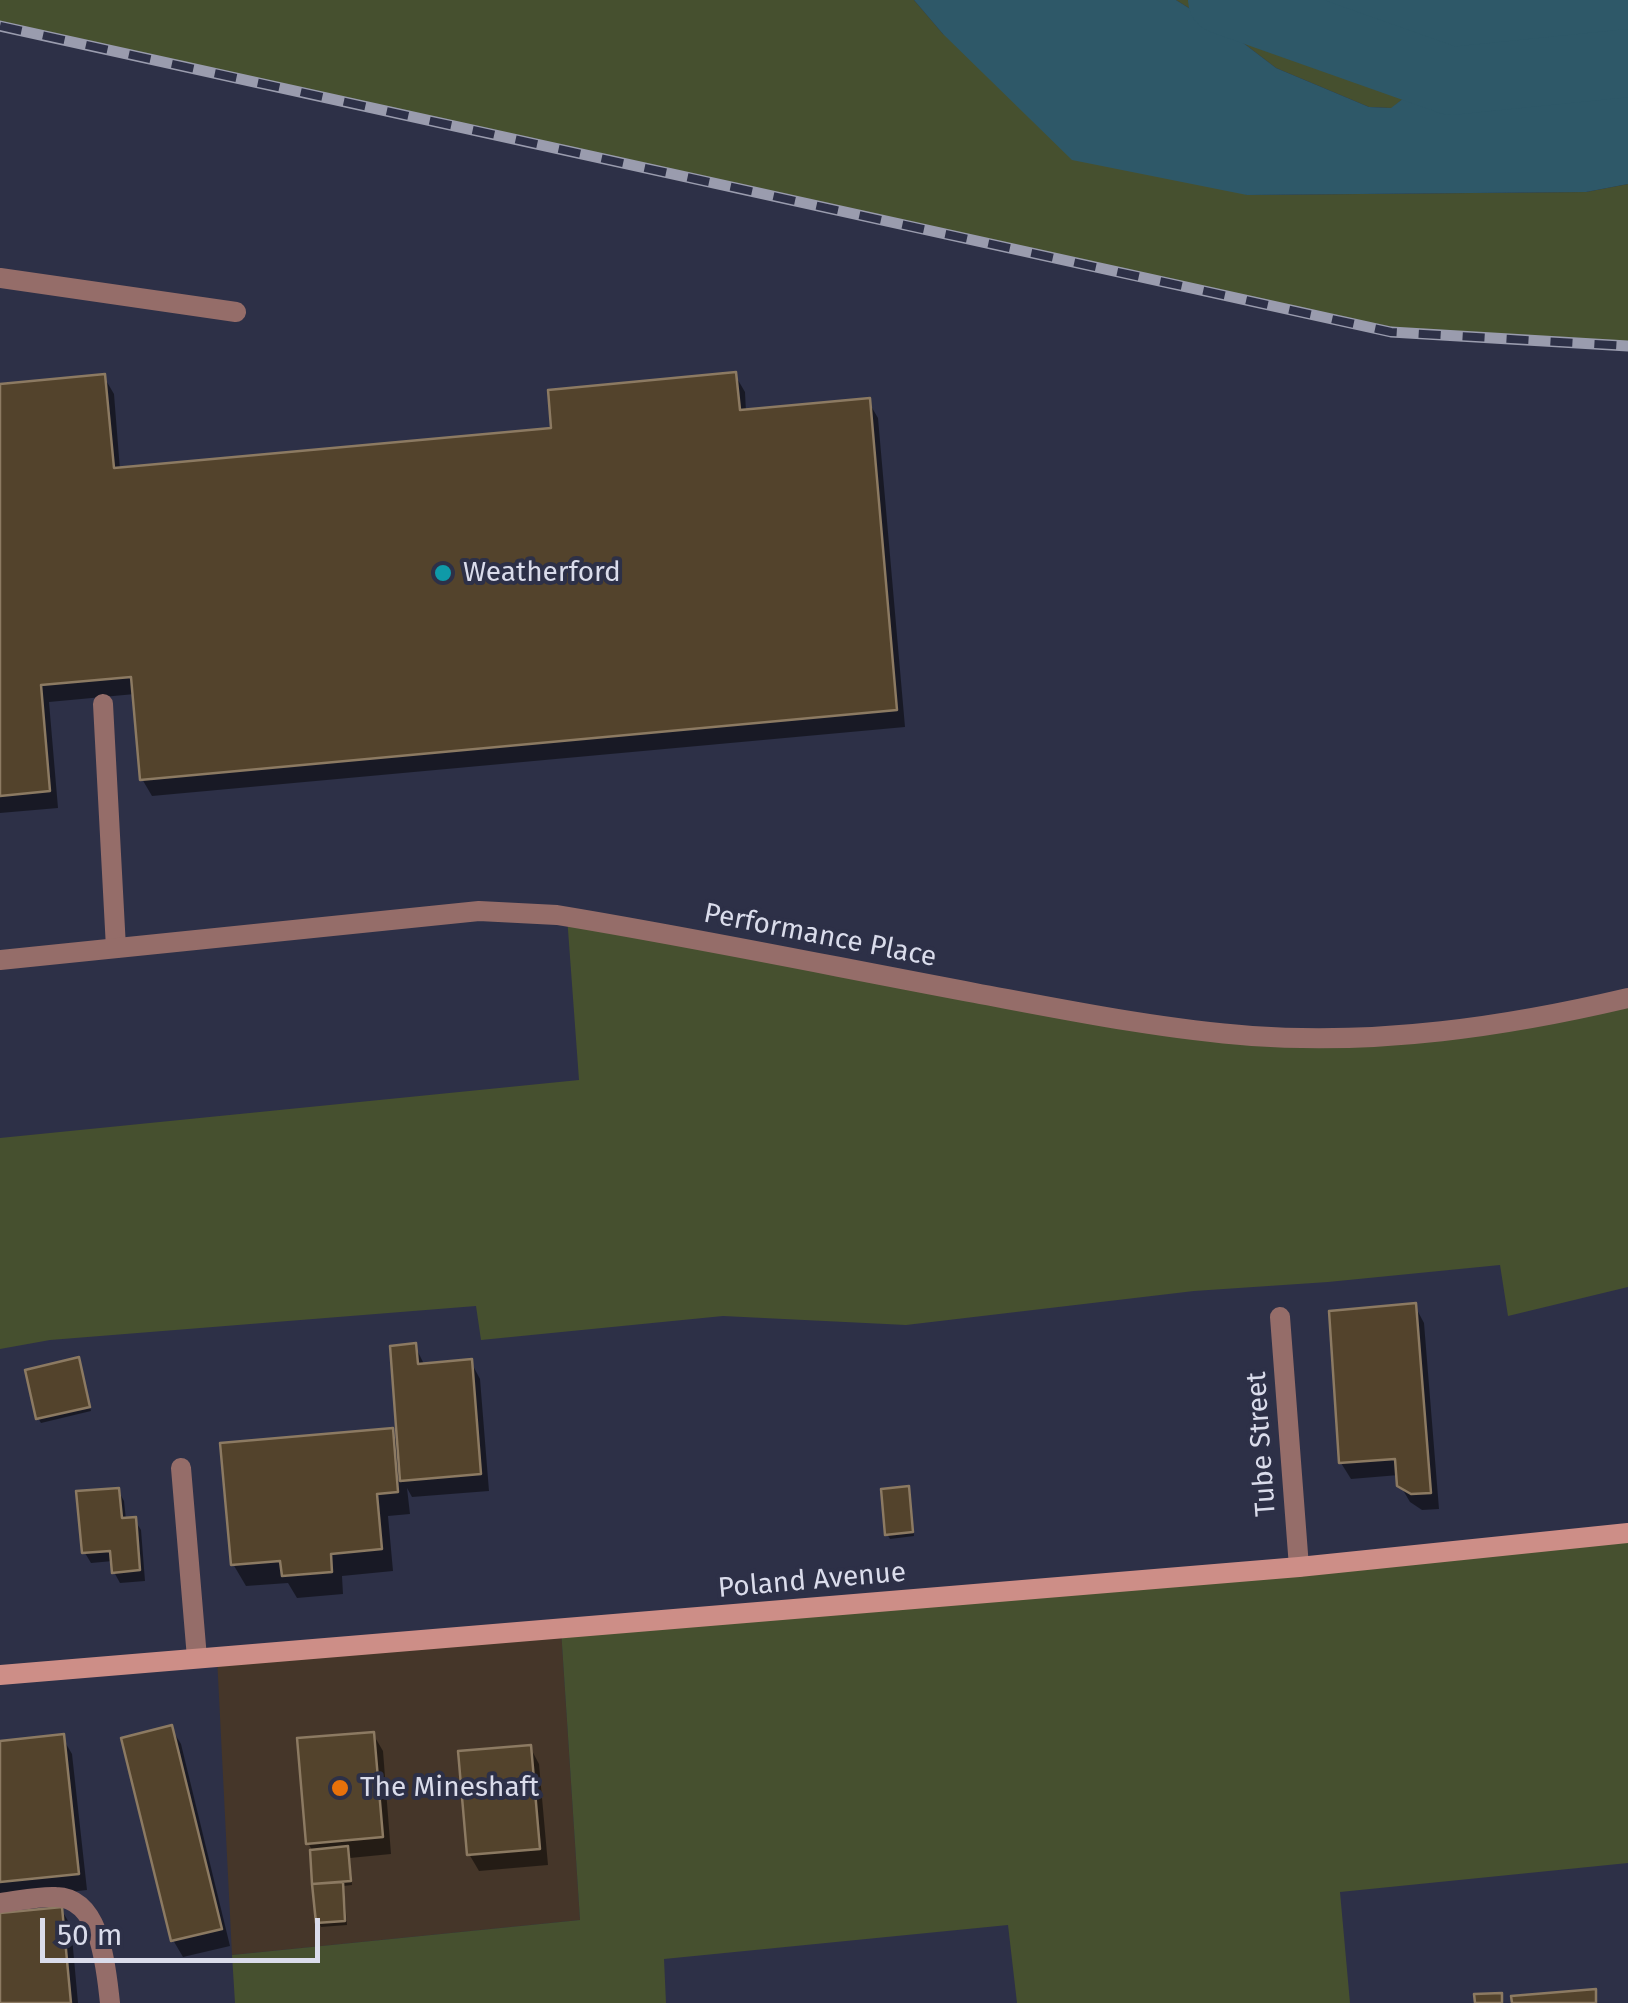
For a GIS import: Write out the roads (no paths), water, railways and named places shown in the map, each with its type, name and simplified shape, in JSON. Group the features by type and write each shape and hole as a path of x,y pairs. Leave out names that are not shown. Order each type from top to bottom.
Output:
{"main road":[{"name":"Poland Avenue","path":"0,1675 1299,1567 1628,1533"}],"street":[{"path":"0,278 236,312"},
{"path":"103,704 116,948"},
{"name":"Performance Place","path":"0,960 480,911 557,914 1056,1008 1253,1036 1418,1034 1489,1026 1628,998"},
{"name":"Tube Street","path":"1280,1317 1299,1567"},
{"path":"180,1468 197,1658"},
{"path":"0,1903 60,1896 78,1905 92,1921 104,1954 110,2003"}],"water":[{"path":"914,0 1176,0 1276,68 1369,107 1391,108 1404,98 1400,78 1287,0 1628,0 1628,184 1586,192 1247,195 1072,160 943,34"}],"waterway":[{"path":"1222,0 1451,81 1628,63"}],"railway":[{"path":"0,26 1391,332 1628,346"}],"place":[{"name":"Weatherford","path":"443,573"},
{"name":"The Mineshaft","path":"340,1788"}]}
